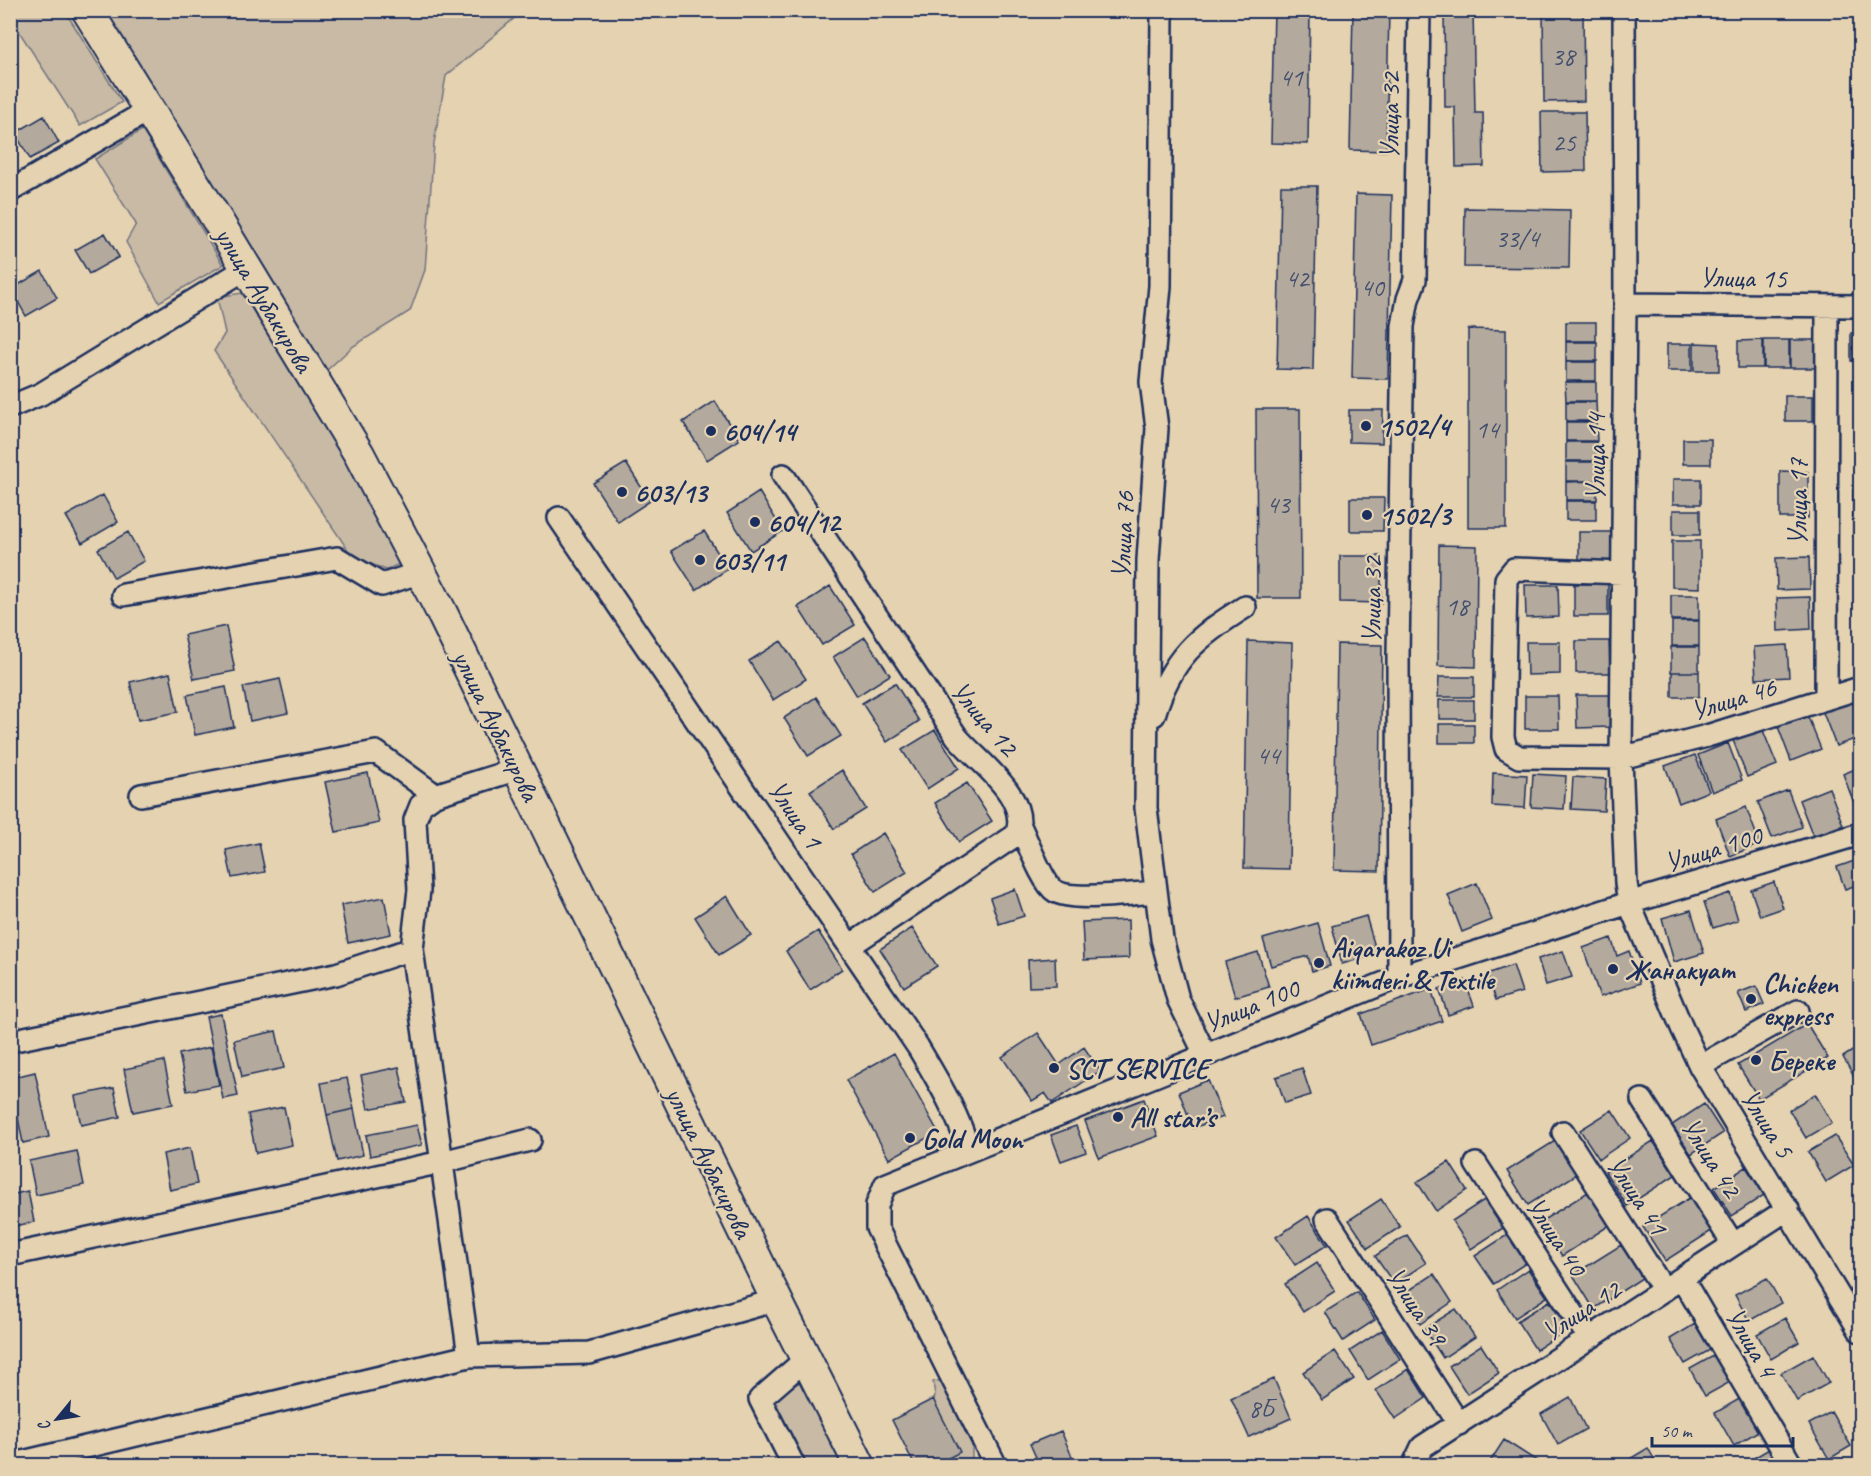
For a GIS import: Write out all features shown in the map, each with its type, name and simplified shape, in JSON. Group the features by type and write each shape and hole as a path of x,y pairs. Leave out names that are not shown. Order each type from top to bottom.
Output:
{"main road":[{"name":"улица Аубакирова","path":"87,10 359,454 421,572 860,1466"}],"street":[{"name":"Улица 76","path":"1162,10 1160,286 1151,382 1157,428 1148,560 1146,808 1162,939 1178,999 1205,1054"},
{"name":"Улица 32","path":"1399,977 1398,656 1403,338 1408,299 1415,280 1419,10"},
{"name":"Улица 14","path":"1624,10 1625,304 1620,758 1629,903"},
{"path":"10,191 148,110"},
{"path":"10,407 41,394 247,268"},
{"name":"Улица 15","path":"1625,304 1860,306"},
{"name":"Улица 17","path":"1826,699 1827,306"},
{"name":"Улица 12","path":"783,476 957,737 971,754 1002,782 1019,814 1020,826 1046,880 1054,891 1071,897 1156,892"},
{"name":"Улица 1","path":"559,518 851,945 918,1047 950,1100 962,1127 969,1151"},
{"path":"123,595 337,558 382,585 421,572"},
{"name":"Улица 46","path":"1623,573 1514,569 1506,579 1503,737 1506,749 1519,758 1620,758 1707,736 1860,688"},
{"path":"1147,737 1161,690 1188,648 1207,631 1245,607"},
{"path":"141,795 376,752 435,795"},
{"path":"470,1356 412,949 419,890 415,820 422,805 435,795 518,769"},
{"path":"851,945 1010,840 1016,835 1020,826"},
{"name":"Улица 100","path":"996,1466 877,1228 877,1205 885,1185 1399,977 1629,903 1860,834"},
{"name":"Улица 5","path":"1629,903 1700,1066 1860,1331"},
{"path":"10,1041 336,974 412,949"},
{"path":"1700,1066 1798,1011"},
{"name":"Улица 42","path":"1642,1100 1733,1244"},
{"name":"Улица 41","path":"1563,1132 1664,1290"},
{"path":"10,1255 442,1162 530,1140"},
{"name":"Улица 40","path":"1476,1164 1589,1338"},
{"name":"Улица 12","path":"1413,1466 1422,1447 1788,1209"},
{"name":"Улица 39","path":"1327,1219 1459,1424"},
{"name":"Улица 4","path":"1682,1278 1792,1466"},
{"path":"10,1465 470,1356 589,1353 777,1300"},
{"path":"794,1466 760,1399 806,1359"}],"shaded area":[{"path":"11,10 65,11 122,102 80,126 11,19"},
{"path":"87,11 523,11 446,76 434,143 425,270 410,311 352,347 315,381"},
{"path":"142,130 223,265 159,302 126,242 136,224 95,159"},
{"path":"242,293 408,560 386,570 352,556 214,351 225,333 217,297"},
{"path":"803,1380 845,1465 800,1465 771,1400"},
{"path":"941,1380 972,1437 972,1465 920,1466 935,1395 933,1382"}],"building":[{"path":"1274,10 1310,10 1308,144 1271,143"},
{"path":"1353,10 1389,10 1386,151 1350,150"},
{"path":"1444,10 1473,10 1475,113 1483,113 1484,166 1456,167 1455,107 1445,107"},
{"path":"1543,10 1583,10 1584,101 1544,102"},
{"path":"1541,112 1585,112 1586,171 1542,172"},
{"path":"44,116 59,143 30,159 15,133"},
{"path":"1281,186 1317,186 1313,370 1277,369"},
{"path":"1356,194 1392,195 1388,379 1352,378"},
{"path":"1465,208 1570,210 1569,268 1464,267"},
{"path":"105,233 119,257 89,274 75,250"},
{"path":"10,257 19,272 10,277"},
{"path":"42,271 57,298 26,316 11,289"},
{"path":"1566,322 1596,322 1596,341 1566,341"},
{"path":"1468,329 1506,330 1506,528 1468,528"},
{"path":"1851,333 1860,333 1860,360 1851,361"},
{"path":"1763,340 1763,368 1738,368 1738,341"},
{"path":"1764,340 1789,340 1789,368 1764,368"},
{"path":"1790,340 1815,340 1815,368 1790,368"},
{"path":"1566,342 1597,342 1597,361 1566,361"},
{"path":"1694,343 1719,344 1719,371 1694,371"},
{"path":"1667,344 1692,344 1692,371 1667,371"},
{"path":"1566,362 1596,362 1596,381 1566,381"},
{"path":"1565,382 1596,382 1596,401 1566,401"},
{"path":"1785,396 1813,396 1813,421 1785,421"},
{"name":"604/14","path":"715,401 739,440 707,460 683,422"},
{"path":"1566,402 1596,402 1597,421 1566,421"},
{"path":"1256,409 1300,409 1301,598 1257,598"},
{"name":"1502/4","path":"1349,410 1383,410 1382,443 1349,442"},
{"path":"1566,422 1596,422 1597,441 1566,441"},
{"path":"1683,439 1711,439 1711,464 1683,464"},
{"path":"1566,442 1596,442 1596,461 1566,461"},
{"path":"1566,462 1597,462 1597,481 1566,481"},
{"name":"603/13","path":"626,463 650,501 618,522 593,483"},
{"path":"1780,471 1808,472 1808,518 1780,518"},
{"path":"1673,479 1701,479 1701,504 1673,504"},
{"path":"1597,481 1597,500 1566,500 1566,482"},
{"path":"1853,490 1860,490 1860,536 1853,536"},
{"name":"604/12","path":"759,492 783,531 751,551 727,513"},
{"path":"103,495 118,522 82,543 66,516"},
{"name":"1502/3","path":"1350,498 1384,498 1383,531 1350,531"},
{"path":"1566,501 1596,501 1596,520 1566,520"},
{"path":"1673,510 1700,510 1700,535 1673,535"},
{"name":"603/11","path":"704,531 728,569 696,590 671,551"},
{"path":"128,532 144,561 114,578 98,549"},
{"path":"1579,532 1612,532 1612,565 1579,565"},
{"path":"1672,541 1700,541 1700,588 1672,587"},
{"path":"1439,545 1477,546 1476,667 1438,666"},
{"path":"1340,556 1381,556 1381,603 1340,602"},
{"path":"1809,557 1810,589 1777,590 1776,558"},
{"path":"1860,580 1860,627 1859,627"},
{"path":"1574,584 1608,584 1608,616 1574,616"},
{"path":"1525,585 1558,585 1559,617 1526,618"},
{"path":"830,586 855,625 822,645 798,607"},
{"path":"1671,595 1699,595 1699,620 1671,620"},
{"path":"1810,597 1811,629 1778,631 1777,598"},
{"path":"1672,621 1699,621 1699,646 1672,646"},
{"path":"226,626 235,671 194,679 184,635"},
{"path":"865,637 890,675 857,696 833,657"},
{"path":"781,641 806,679 773,700 749,661"},
{"path":"1248,641 1292,643 1289,869 1244,868"},
{"path":"1576,641 1609,641 1610,673 1576,673"},
{"path":"1526,642 1560,642 1560,674 1527,675"},
{"path":"1337,644 1382,645 1379,871 1334,870"},
{"path":"1787,645 1789,677 1756,679 1754,647"},
{"path":"1671,647 1699,647 1699,672 1671,672"},
{"path":"1672,672 1699,672 1699,697 1672,697"},
{"path":"170,673 178,712 138,720 130,682"},
{"path":"1439,677 1474,677 1474,697 1438,697"},
{"path":"280,679 288,713 250,721 243,687"},
{"path":"895,683 919,721 887,742 862,703"},
{"path":"226,687 234,727 195,735 187,695"},
{"path":"1576,695 1610,695 1610,727 1577,728"},
{"path":"1525,696 1558,696 1559,729 1525,729"},
{"path":"816,697 841,736 808,756 784,718"},
{"path":"1852,698 1860,721 1860,737 1836,746 1822,710"},
{"path":"1439,700 1474,700 1474,719 1439,719"},
{"path":"1806,712 1821,749 1791,761 1777,724"},
{"path":"1439,724 1474,724 1474,743 1439,743"},
{"path":"1762,728 1777,765 1747,777 1733,740"},
{"path":"935,730 959,768 927,789 902,750"},
{"path":"1728,743 1742,780 1712,792 1698,755"},
{"path":"1695,755 1709,791 1679,803 1665,766"},
{"path":"1860,767 1860,809 1857,811 1843,774"},
{"path":"842,770 866,809 834,829 810,791"},
{"path":"368,773 379,823 336,832 325,782"},
{"path":"1493,773 1527,775 1525,808 1492,806"},
{"path":"1533,774 1566,776 1564,809 1531,807"},
{"path":"1573,777 1606,779 1604,811 1571,809"},
{"path":"967,783 992,821 959,842 935,803"},
{"path":"1829,788 1843,825 1813,836 1799,800"},
{"path":"1788,790 1802,827 1772,838 1758,802"},
{"path":"1746,807 1760,844 1730,856 1716,819"},
{"path":"883,833 907,872 875,892 851,854"},
{"path":"259,843 265,872 232,878 226,850"},
{"path":"1860,859 1860,884 1845,889 1837,867"},
{"path":"1774,882 1783,908 1760,916 1751,890"},
{"path":"1477,883 1492,920 1462,932 1448,895"},
{"path":"1015,889 1024,916 999,924 990,898"},
{"path":"1730,893 1738,920 1713,928 1704,902"},
{"path":"727,896 751,935 719,955 695,917"},
{"path":"384,897 391,934 348,943 341,905"},
{"path":"1691,910 1704,953 1674,962 1662,918"},
{"path":"1366,916 1377,954 1342,964 1332,926"},
{"path":"1128,920 1129,958 1084,960 1082,922"},
{"path":"1318,923 1330,966 1312,971 1308,956 1271,966 1263,939"},
{"path":"912,928 937,966 904,987 880,949"},
{"path":"818,931 842,969 810,990 786,951"},
{"name":"Жанакуат","path":"1611,938 1617,956 1629,951 1640,983 1600,997 1583,948"},
{"path":"1563,951 1572,977 1546,985 1538,959"},
{"path":"1258,952 1269,987 1235,997 1225,962"},
{"path":"1055,958 1056,986 1029,987 1028,960"},
{"path":"1513,965 1522,992 1496,1000 1487,974"},
{"path":"1465,980 1474,1006 1448,1015 1439,989"},
{"name":"Chicken express","path":"1756,986 1764,1004 1746,1012 1738,993"},
{"path":"1431,989 1442,1021 1371,1045 1361,1014"},
{"path":"221,1014 238,1096 223,1099 206,1017"},
{"path":"1807,1024 1828,1058 1759,1099 1738,1065"},
{"path":"276,1031 284,1068 242,1077 234,1040"},
{"name":"SCT SERVICE","path":"1038,1033 1059,1065 1084,1047 1100,1071 1052,1103 1045,1093 1032,1101 1002,1057"},
{"path":"1860,1046 1860,1080 1857,1082 1843,1057"},
{"path":"211,1047 219,1085 187,1091 179,1054"},
{"path":"894,1053 938,1132 889,1159 846,1080"},
{"path":"164,1061 173,1104 133,1112 124,1069"},
{"path":"399,1067 406,1102 368,1109 361,1075"},
{"path":"1302,1068 1311,1095 1285,1103 1276,1077"},
{"path":"35,1072 49,1137 23,1143 10,1078"},
{"path":"347,1078 354,1109 327,1115 321,1083"},
{"path":"1208,1080 1223,1117 1193,1128 1179,1092"},
{"path":"114,1088 120,1117 81,1125 75,1096"},
{"path":"1815,1094 1832,1123 1806,1138 1789,1110"},
{"path":"1144,1099 1158,1136 1099,1158 1085,1121"},
{"path":"1704,1104 1723,1133 1691,1154 1672,1125"},
{"path":"284,1107 292,1145 256,1153 248,1114"},
{"path":"354,1109 363,1155 337,1161 327,1115"},
{"path":"1612,1110 1630,1138 1599,1159 1580,1130"},
{"path":"417,1125 422,1145 370,1156 366,1135"},
{"path":"1076,1126 1086,1152 1061,1161 1051,1135"},
{"path":"1835,1136 1854,1165 1826,1182 1808,1152"},
{"path":"1555,1141 1577,1174 1528,1205 1507,1171"},
{"path":"1653,1141 1675,1175 1627,1206 1605,1172"},
{"path":"190,1148 197,1184 170,1190 163,1154"},
{"path":"77,1151 84,1185 36,1195 29,1161"},
{"path":"1449,1162 1467,1190 1436,1211 1417,1182"},
{"path":"1746,1167 1764,1195 1732,1216 1714,1188"},
{"path":"28,1191 34,1222 10,1227 10,1195"},
{"path":"1588,1192 1610,1225 1562,1256 1540,1222"},
{"path":"1691,1197 1713,1230 1665,1261 1643,1227"},
{"path":"1381,1199 1400,1227 1368,1248 1349,1220"},
{"path":"1484,1200 1503,1228 1471,1249 1452,1221"},
{"path":"1308,1216 1327,1245 1295,1265 1276,1237"},
{"path":"1407,1235 1426,1263 1394,1284 1375,1256"},
{"path":"1507,1235 1526,1263 1494,1284 1475,1256"},
{"path":"1621,1245 1642,1278 1594,1309 1573,1275"},
{"path":"1317,1263 1335,1291 1303,1312 1285,1284"},
{"path":"1528,1269 1547,1297 1515,1318 1497,1290"},
{"path":"1434,1274 1452,1302 1420,1324 1402,1295"},
{"path":"1767,1278 1781,1303 1749,1321 1735,1295"},
{"path":"1357,1292 1375,1320 1343,1341 1325,1312"},
{"path":"1549,1301 1568,1329 1536,1350 1517,1321"},
{"path":"1456,1309 1475,1337 1443,1358 1424,1329"},
{"path":"1785,1318 1799,1342 1771,1359 1757,1334"},
{"path":"1695,1324 1710,1350 1685,1364 1670,1339"},
{"path":"1382,1330 1400,1359 1368,1380 1350,1351"},
{"path":"1481,1345 1499,1373 1467,1394 1449,1366"},
{"path":"1335,1351 1354,1379 1322,1400 1303,1372"},
{"path":"1717,1354 1732,1381 1705,1396 1690,1369"},
{"path":"1813,1355 1829,1383 1797,1401 1781,1373"},
{"path":"1408,1369 1426,1398 1395,1419 1376,1390"},
{"path":"1274,1379 1291,1418 1249,1437 1231,1398"},
{"path":"1570,1397 1586,1429 1558,1445 1541,1414"},
{"path":"1741,1398 1760,1430 1734,1446 1715,1413"},
{"path":"933,1399 960,1452 933,1466 915,1466 892,1420"},
{"path":"1831,1412 1851,1446 1829,1459 1809,1424"},
{"path":"1061,1431 1076,1466 1040,1466 1030,1444"},
{"path":"1504,1440 1543,1466 1493,1466 1489,1463"},
{"path":"1648,1448 1658,1466 1618,1466"},
{"path":"1769,1449 1780,1466 1742,1465"}],"place":[{"name":"1502/4","path":"1366,426"},
{"name":"604/14","path":"711,431"},
{"name":"603/13","path":"622,492"},
{"name":"1502/3","path":"1367,515"},
{"name":"604/12","path":"755,522"},
{"name":"603/11","path":"700,560"},
{"name":"Aiqarakoz Ui kiimderi & Textile","path":"1319,963"},
{"name":"Жанакуат","path":"1613,969"},
{"name":"Chicken express","path":"1751,999"},
{"name":"Береке","path":"1756,1060"},
{"name":"SCT SERVICE","path":"1054,1068"},
{"name":"All star’s","path":"1118,1117"},
{"name":"Gold Moon","path":"910,1138"}]}
